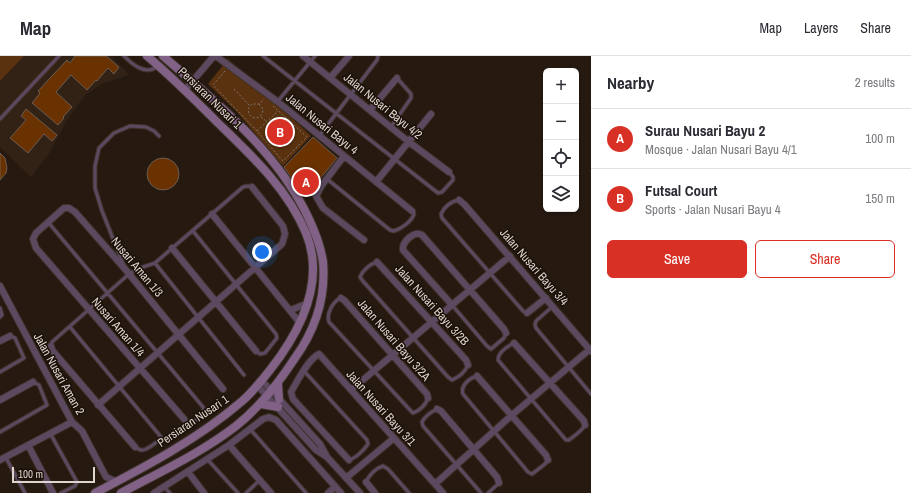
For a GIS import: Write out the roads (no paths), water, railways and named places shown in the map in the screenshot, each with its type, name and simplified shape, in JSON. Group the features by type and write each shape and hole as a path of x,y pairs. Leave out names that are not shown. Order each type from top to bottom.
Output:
{"main road":[{"name":"Persiaran Nusari 1","path":"95,493 172,450 221,418 243,401 260,383 289,343 308,304 313,280 310,247 306,235 295,211 273,178 185,90 147,56"},
{"name":"Persiaran Nusari 1","path":"121,493 201,449 235,427 261,404 278,384 305,345 316,319 323,286 323,261 318,241 298,196 288,181 231,116 163,56"},
{"path":"261,404 279,403 278,384"}],"street":[{"path":"185,90 192,80 215,56"},
{"name":"Jalan Nusari Bayu 4","path":"215,56 278,102 412,211"},
{"name":"Jalan Nusari Bayu 4/2","path":"303,56 409,142 449,172"},
{"path":"330,78 348,56"},
{"path":"370,110 397,78"},
{"path":"376,182 431,114"},
{"path":"344,156 317,191 316,196 323,208 364,240"},
{"path":"98,405 282,244 284,234 283,226 252,187"},
{"name":"Jalan Nusari Bayu 3/4","path":"459,200 510,256 590,350"},
{"name":"Nusari Aman 1/3","path":"36,248 33,239 36,233 64,208 69,208 75,212 127,272 223,389"},
{"path":"212,214 300,323"},
{"path":"452,305 403,250 402,246 404,243 415,233 419,233 506,333"},
{"name":"Nusari Aman 1/4","path":"36,248 184,419"},
{"path":"172,248 256,351"},
{"path":"351,390 510,256"},
{"name":"Jalan Nusari Bayu 3/2B","path":"377,262 466,360 468,365"},
{"name":"Jalan Nusari Aman 2","path":"0,286 72,422 82,431 106,477 117,482"},
{"name":"Jalan Nusari Bayu 3/2A","path":"341,298 427,394 428,398"},
{"path":"527,313 546,298"},
{"path":"291,310 308,304"},
{"path":"0,341 10,336"},
{"path":"514,343 550,382 585,424"},
{"path":"51,346 52,350 135,447"},
{"path":"434,484 531,398 590,350"},
{"name":"Jalan Nusari Bayu 3/1","path":"304,371 315,356 319,354 442,493"},
{"path":"304,371 291,392 293,399 349,460"},
{"path":"478,376 546,455 548,460"},
{"path":"0,400 34,382"},
{"path":"260,383 279,403 316,450 327,457 360,493"},
{"path":"437,410 441,411 497,477 498,483"},
{"path":"154,493 208,459 264,419 269,418 276,420 341,493"},
{"path":"3,458 72,422"},
{"path":"346,478 394,438"},
{"path":"230,444 271,493"},
{"path":"28,445 53,493"},
{"name":"Jalan Nusari Aman 2","path":"102,470 105,482 104,488"},
{"path":"188,472 204,493"},
{"path":"366,482 375,493"},
{"path":"328,493 335,487"}],"lane":[{"path":"0,119 59,56"},
{"path":"124,56 132,64 144,70 153,70 158,66"},
{"path":"264,56 438,193 442,192 453,180 453,177 449,172"},
{"path":"278,102 315,56"},
{"path":"319,136 377,60 378,56"},
{"path":"391,127 411,98 411,94 397,78"},
{"path":"127,272 102,211 95,188 95,166 99,148 114,133 130,126 146,127 154,131 159,136"},
{"path":"327,179 390,230 394,231 401,228 414,217 412,211"},
{"path":"51,346 52,342 89,311 127,272 155,263 243,187 252,187"},
{"path":"459,200 453,201 442,210 442,218 523,311 527,313"},
{"path":"48,222 203,407 204,412 202,415 190,422 187,422 184,419"},
{"path":"193,230 276,334 276,338 265,353 260,354 256,351"},
{"path":"377,262 372,264 362,273 360,277 448,377 452,380 457,378 468,365"},
{"path":"155,263 244,375"},
{"path":"341,298 337,299 329,312 329,322 413,413 427,402 428,398"},
{"path":"452,305 491,349 504,338 506,333"},
{"path":"553,306 536,321 536,328 591,394"},
{"path":"0,308 2,315 0,317"},
{"path":"70,327 161,437 159,441 145,450 135,447"},
{"path":"0,372 24,358 15,338 10,336"},
{"path":"514,343 500,353 498,360 566,440 572,438 583,428 585,424"},
{"path":"304,371 367,440 368,444 366,447 349,460"},
{"path":"478,376 473,377 463,386 463,394 494,432 528,472 532,474 535,473 548,460"},
{"path":"0,432 47,405 39,385 34,382"},
{"path":"437,410 432,412 424,419 422,422 423,426 481,493"},
{"path":"250,429 306,493"},
{"path":"50,433 77,482 75,486 61,493"},
{"path":"3,458 25,493"},
{"path":"208,459 238,493"},
{"path":"366,482 368,477 379,467 383,466 388,469 409,493"},
{"path":"246,493 260,480"},
{"path":"488,493 498,483"},
{"path":"164,487 170,493"}],"place":[{"name":"Futsal Court","path":"280,132"},
{"name":"Surau Nusari Bayu 2","path":"306,182"}]}
